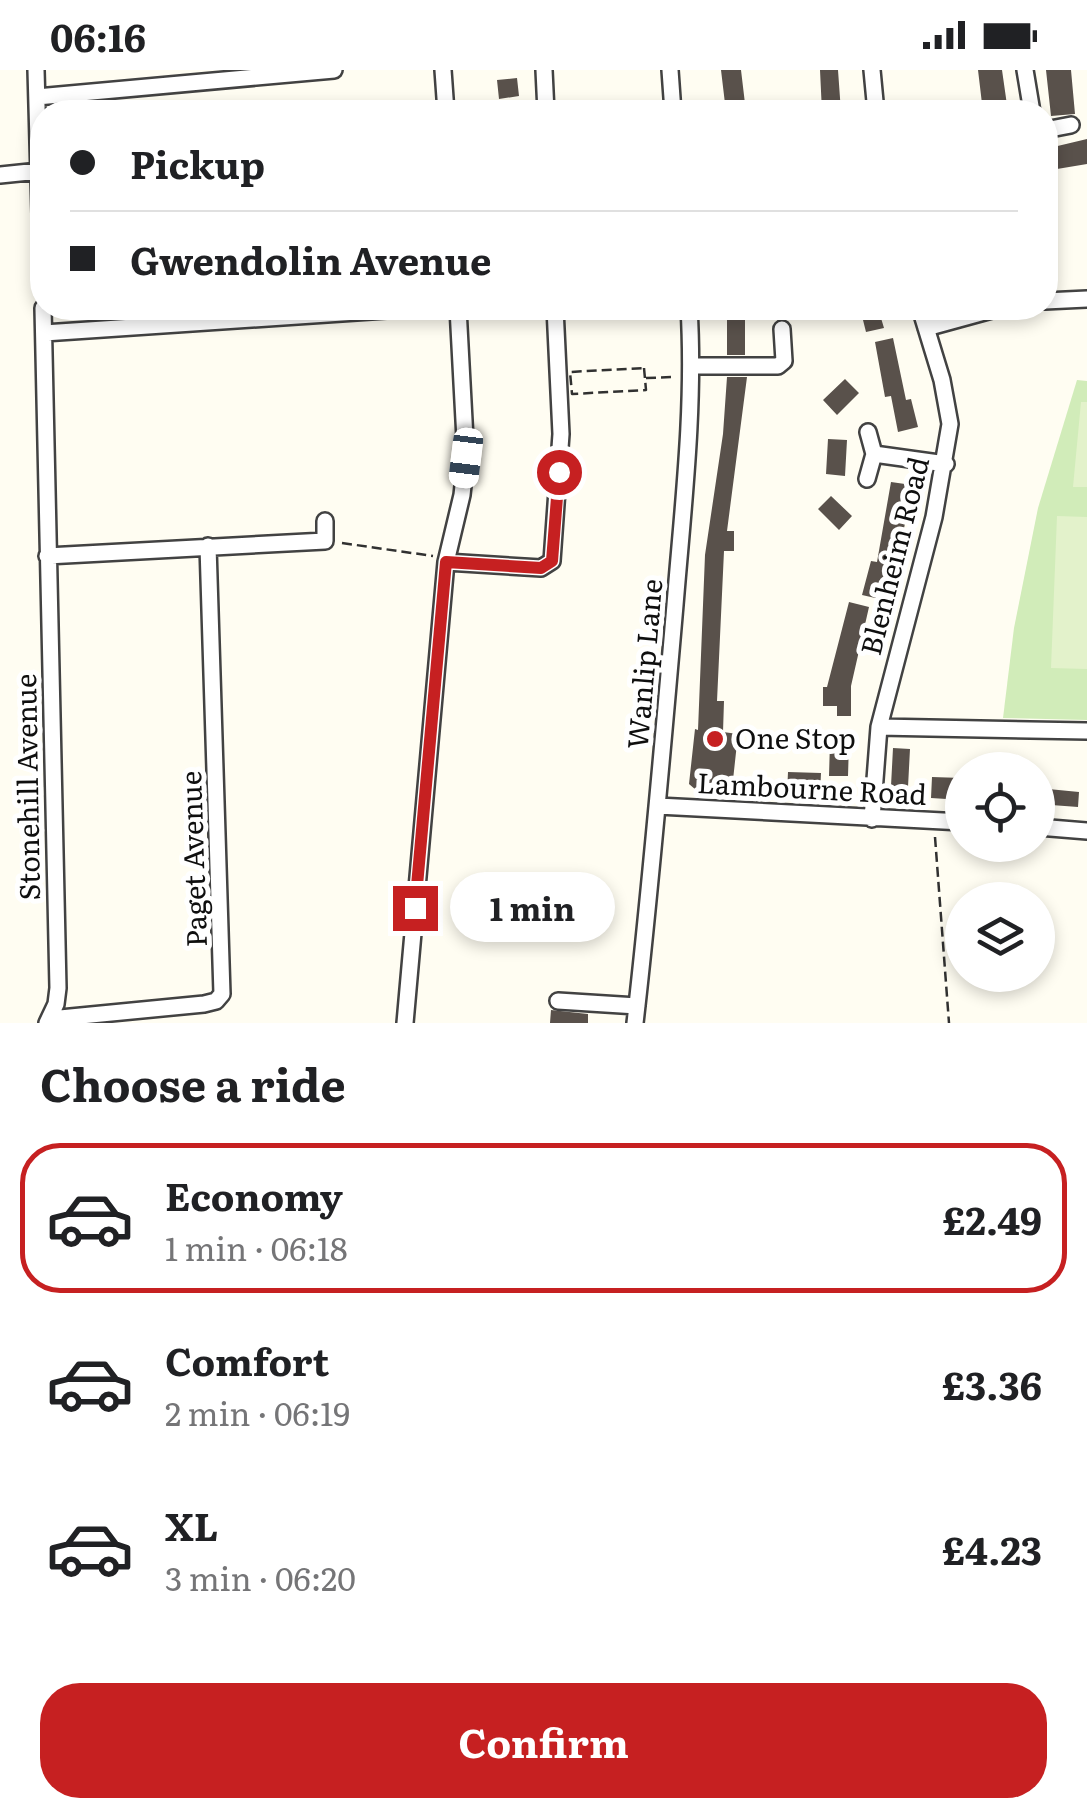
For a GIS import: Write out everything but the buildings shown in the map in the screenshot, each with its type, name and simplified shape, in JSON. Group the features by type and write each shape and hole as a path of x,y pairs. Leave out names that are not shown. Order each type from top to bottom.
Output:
{"street":[{"path":"36,70 37,100"},
{"path":"37,97 334,70"},
{"path":"444,70 445,100"},
{"path":"544,70 545,100"},
{"path":"670,70 672,100"},
{"path":"872,70 875,100"},
{"path":"1026,70 1030,100"},
{"path":"1058,128 1071,126"},
{"path":"0,175 30,172"},
{"path":"1058,300 1087,299"},
{"name":"Stonehill Avenue","path":"43,320 58,988 48,1021"},
{"path":"44,333 237,320"},
{"path":"405,1023 446,560 462,495 466,458 459,320"},
{"path":"446,560 541,568 552,561 561,434 556,320"},
{"name":"Wanlip Lane","path":"636,1015 658,806 692,371 690,320"},
{"name":"Blenheim Road","path":"872,819 878,726 946,464 950,424 942,380 924,320"},
{"path":"926,328 955,320"},
{"path":"692,371 778,366 784,361 782,329"},
{"path":"867,479 874,454 868,432"},
{"path":"874,454 946,464"},
{"path":"48,556 325,541 324,522"},
{"name":"Paget Avenue","path":"48,1021 204,1004 216,1001 222,994 208,546"},
{"path":"878,726 1087,732"},
{"name":"Lambourne Road","path":"658,806 945,821"},
{"path":"1055,828 1087,831"},
{"path":"558,1001 636,1015"}],"path":[{"path":"644,368 645,378 646,390 572,394 570,372 644,368"},
{"path":"645,378 692,371"},
{"path":"325,541 446,560"},
{"path":"934,820 949,1023"}],"green space":[{"path":"1077,380 1087,381 1087,720 1003,718 1014,628 1038,508"},
{"path":"1081,402 1087,402 1087,487 1073,487"},
{"path":"1057,516 1087,517 1087,669 1051,668"}],"place":[{"name":"One Stop","path":"715,739"}],"route":[{"path":"415,908 446,562 541,568 552,561 559,472"}]}
